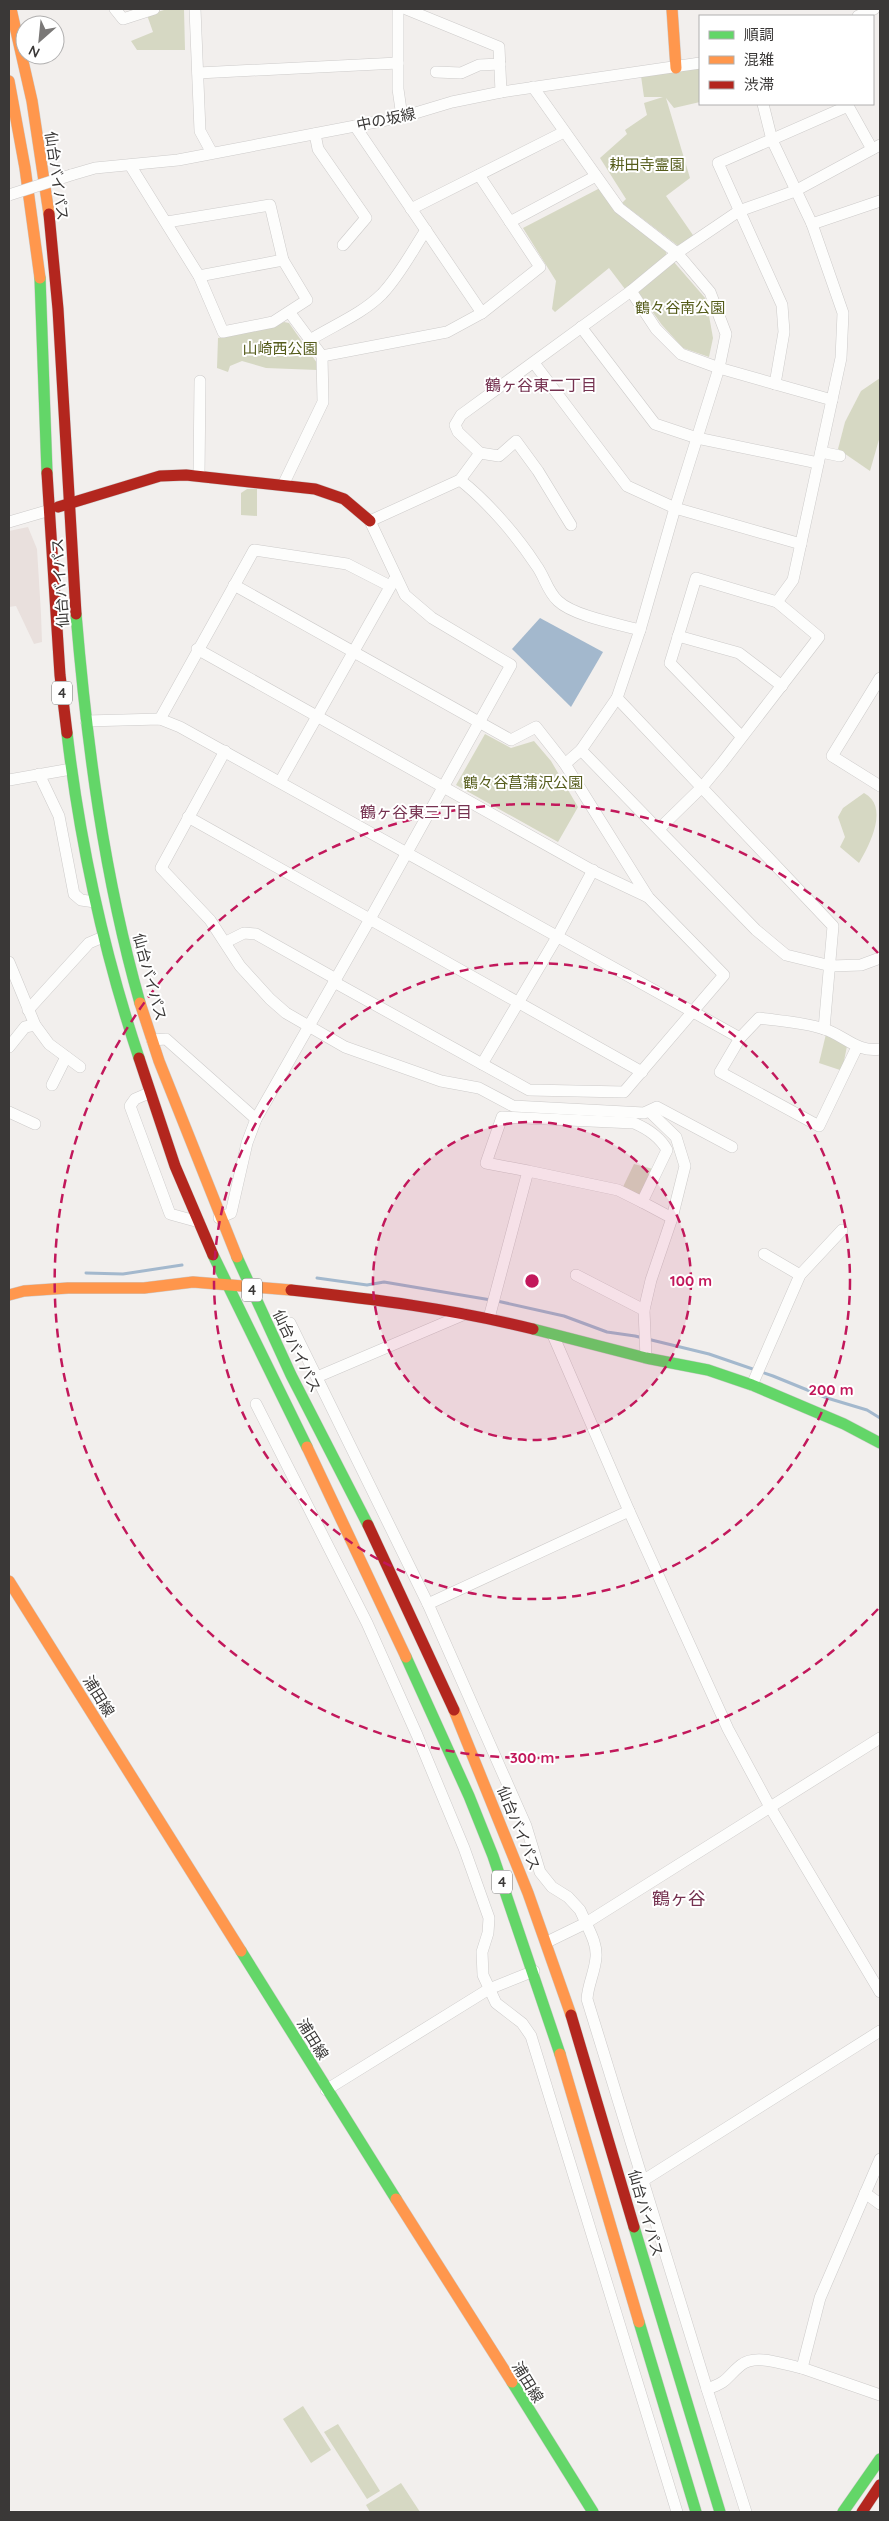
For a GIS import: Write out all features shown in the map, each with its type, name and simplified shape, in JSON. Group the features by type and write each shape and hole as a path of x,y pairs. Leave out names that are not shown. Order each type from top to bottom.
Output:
{"main road":[{"name":"仙台バイパス","path":"10,9 32,102 47,202 58,313 79,646 86,721 109,866 139,1003 219,1218 379,1548 459,1720 502,1821 547,1942 620,2177 720,2512"},
{"path":"672,9 676,68"},
{"name":"仙台バイパス","path":"9,81 25,168 40,280 50,510 60,675 71,768 95,902 116,988 149,1093 175,1166 199,1222 226,1283 364,1567 469,1796 534,1971 607,2208 696,2512"},
{"path":"50,510 70,502 160,476 199,476 315,488 344,499 370,521"},
{"path":"9,1295 24,1291 68,1288 144,1288 192,1282 250,1285 397,1302 489,1318 646,1358 708,1370 756,1376 880,1443"},
{"name":"浦田線","path":"9,1582 326,2090 593,2512"},
{"path":"843,2512 880,2459"},
{"path":"862,2512 880,2484"}],"street":[{"path":"115,9 123,19 154,9"},
{"path":"196,9 200,132 212,154"},
{"path":"398,9 398,89 402,117"},
{"path":"406,9 499,47 500,92"},
{"path":"860,15 874,9"},
{"path":"198,73 398,62"},
{"name":"中の坂線","path":"9,196 95,168 212,154 402,117 452,102 500,92 699,63"},
{"path":"436,72 461,73 479,65 500,64"},
{"path":"533,88 619,208 677,252 710,292 726,334 719,368 675,508 640,630 617,698 581,750 564,764"},
{"path":"763,105 772,140 812,224 843,313 841,358 793,580 777,602"},
{"path":"570,524 538,471 516,440 499,456 480,453 458,432 456,425 461,415 631,291 677,252 739,211 795,191 876,147 848,106 718,163 739,211 782,305 784,332 775,384"},
{"path":"355,126 482,313"},
{"path":"411,209 564,132"},
{"path":"315,134 318,149 366,218 343,245"},
{"path":"130,165 199,276 223,332 274,322 307,300 283,260 270,205 167,222"},
{"path":"322,356 447,332 482,313 540,267 479,175"},
{"path":"510,222 596,176"},
{"path":"812,224 880,200"},
{"path":"310,340 366,307 381,294 394,280 426,230"},
{"path":"199,276 283,260"},
{"path":"631,291 656,329 681,354 719,368 832,400"},
{"path":"284,484 323,402 322,356 290,313"},
{"path":"581,327 655,424 697,438 820,458 840,456"},
{"path":"534,363 628,486 675,508 801,544"},
{"path":"199,476 200,381"},
{"path":"219,1218 231,1213 248,1143 256,1119 511,665 432,618 405,595 394,581 370,521 460,480 480,453"},
{"path":"460,480 479,495 537,566 549,592 559,602 577,611 640,630"},
{"path":"9,522 50,510"},
{"path":"160,719 197,649 254,550 347,564 394,581"},
{"path":"660,828 703,786 742,737 782,686 819,637 777,602 696,578 670,663 742,737"},
{"path":"280,782 394,581"},
{"path":"226,942 244,933 256,934 529,1090 624,1092 724,975 648,897 564,764 536,727 511,740 234,585"},
{"path":"678,636 740,653 782,686"},
{"path":"197,649 593,870 648,897"},
{"path":"880,678 832,756 880,786"},
{"path":"617,698 703,786 833,926 824,1029"},
{"path":"86,721 160,719 180,726 740,1038"},
{"path":"581,750 660,828 756,930 786,955 831,966 861,966 880,958"},
{"path":"225,751 161,868 210,920 240,966 286,1013 345,1047 441,1081 479,1088 513,1106 650,1112 657,1107 732,1147"},
{"path":"9,780 71,768"},
{"path":"39,774 59,816 74,894 81,900 95,902"},
{"path":"188,817 642,1072"},
{"path":"482,1064 557,937 593,870"},
{"path":"28,1010 89,943 103,937"},
{"path":"9,962 12,984 35,1025 49,1044 80,1067"},
{"path":"857,1047 819,1126 720,1072 740,1038 759,1018 824,1029 857,1047 872,1050 880,1049"},
{"path":"9,1047 25,1026 35,1025"},
{"path":"152,1040 166,1039 256,1119"},
{"path":"52,1085 66,1057"},
{"path":"149,1093 135,1099 130,1106 170,1214 199,1222"},
{"path":"9,1112 30,1119"},
{"path":"646,1358 644,1310 651,1280 672,1218 685,1166 676,1137 650,1112"},
{"path":"642,1202 666,1150 663,1142 645,1128 634,1123 502,1117 486,1163 618,1190 672,1218"},
{"path":"489,1318 528,1171"},
{"path":"756,1376 800,1275 842,1230"},
{"path":"764,1254 800,1275"},
{"path":"576,1275 593,1290 644,1310"},
{"path":"317,1377 467,1314"},
{"path":"290,1324 428,1604 526,1826 540,1872 552,1887 568,1897 580,1910 595,1943 596,1956 588,1985 588,2000 746,2512"},
{"path":"553,1335 629,1511 728,1729 770,1807 880,1992"},
{"path":"256,1404 367,1623 418,1735 464,1848 489,1918 481,1965 496,2003 522,2023 532,2036 677,2512"},
{"path":"428,1604 629,1511"},
{"path":"379,1548 398,1540"},
{"path":"547,1942 586,1923 880,1738"},
{"path":"326,2090 489,1989 534,1971"},
{"path":"644,2180 880,2032"},
{"path":"802,2368 820,2298 880,2159"},
{"path":"865,2193 880,2204"},
{"path":"707,2389 727,2381 742,2364 752,2360 769,2361 802,2368 880,2395"}],"shaded area":[{"path":"28,527 37,549 41,614 42,642 34,644 16,606 9,607 9,531"}],"green space":[{"path":"184,9 185,50 137,50 131,41 153,32 147,15 164,10"},
{"name":"耕田寺霊園","path":"699,65 699,102 674,108 666,98 690,178 666,196 695,238 685,245 677,245 622,203 626,199 600,158 627,134 625,130 647,115 644,103 663,97 644,97 641,76"},
{"path":"600,188 613,208 666,252 667,258 625,289 609,268 555,312 552,309 556,281 523,228"},
{"name":"鶴々谷南公園","path":"673,261 706,299 713,338 709,357 683,348 662,325 638,292"},
{"name":"山崎西公園","path":"284,322 289,323 317,363 317,370 266,368 242,361 230,366 228,372 217,368 218,338 276,326"},
{"path":"880,378 880,436 870,471 838,449 845,422 861,391"},
{"path":"247,489 257,489 257,516 241,515 241,493"},
{"name":"鶴々谷菖蒲沢公園","path":"485,734 511,748 534,741 551,761 578,807 558,842 456,785"},
{"path":"864,793 871,799 877,816 872,835 859,863 840,847 845,837 838,817 843,808"},
{"path":"826,1034 847,1046 843,1066 840,1070 819,1063"},
{"path":"634,1164 653,1169 643,1193 636,1196 622,1189"},
{"path":"303,2406 331,2450 311,2463 283,2419"},
{"path":"338,2424 380,2491 367,2499 324,2432"},
{"path":"401,2483 420,2512 370,2512 366,2505"}],"water":[{"path":"540,618 603,652 571,707 512,649"}],"waterway":[{"path":"86,1273 123,1274 182,1265"},
{"path":"317,1278 367,1285 384,1282 491,1300"},
{"path":"497,1301 564,1316 607,1332 635,1336 709,1354 773,1376 827,1398 867,1410 880,1418"}],"traffic: fast":[{"path":"40,278 47,473"},
{"path":"76,614 92,762 107,859 116,907 140,1003"},
{"path":"67,733 72,775 95,898 115,979 139,1058"},
{"path":"213,1255 307,1447"},
{"path":"237,1257 291,1375 368,1525"},
{"path":"533,1329 646,1358 708,1370 752,1385 844,1424 880,1443"},
{"path":"406,1657 469,1796 493,1856 560,2054"},
{"path":"241,1951 396,2199"},
{"path":"634,2227 720,2512"},
{"path":"639,2322 696,2512"},
{"path":"512,2382 593,2512"},
{"path":"843,2512 880,2459"}],"traffic: slow":[{"path":"11,9 32,101 49,214"},
{"path":"672,9 676,68"},
{"path":"9,81 25,168 40,278"},
{"path":"140,1003 159,1061 237,1257"},
{"path":"9,1295 24,1291 68,1288 144,1288 193,1282 291,1290"},
{"path":"307,1447 406,1657"},
{"path":"9,1581 241,1951"},
{"path":"454,1710 528,1893 571,2015"},
{"path":"560,2054 639,2322"},
{"path":"396,2199 512,2382"}],"traffic: jam":[{"path":"49,214 58,309 76,614"},
{"path":"47,473 60,675 67,733"},
{"path":"58,507 160,476 186,475 315,489 344,499 370,521"},
{"path":"139,1058 175,1166 213,1255"},
{"path":"291,1290 413,1305 533,1329"},
{"path":"368,1525 454,1710"},
{"path":"571,2015 634,2227"},
{"path":"862,2512 880,2485"}],"district":[{"name":"鶴ヶ谷東二丁目","path":"541,385"},
{"name":"鶴ヶ谷東三丁目","path":"416,812"},
{"name":"鶴ヶ谷","path":"679,1898"}]}
